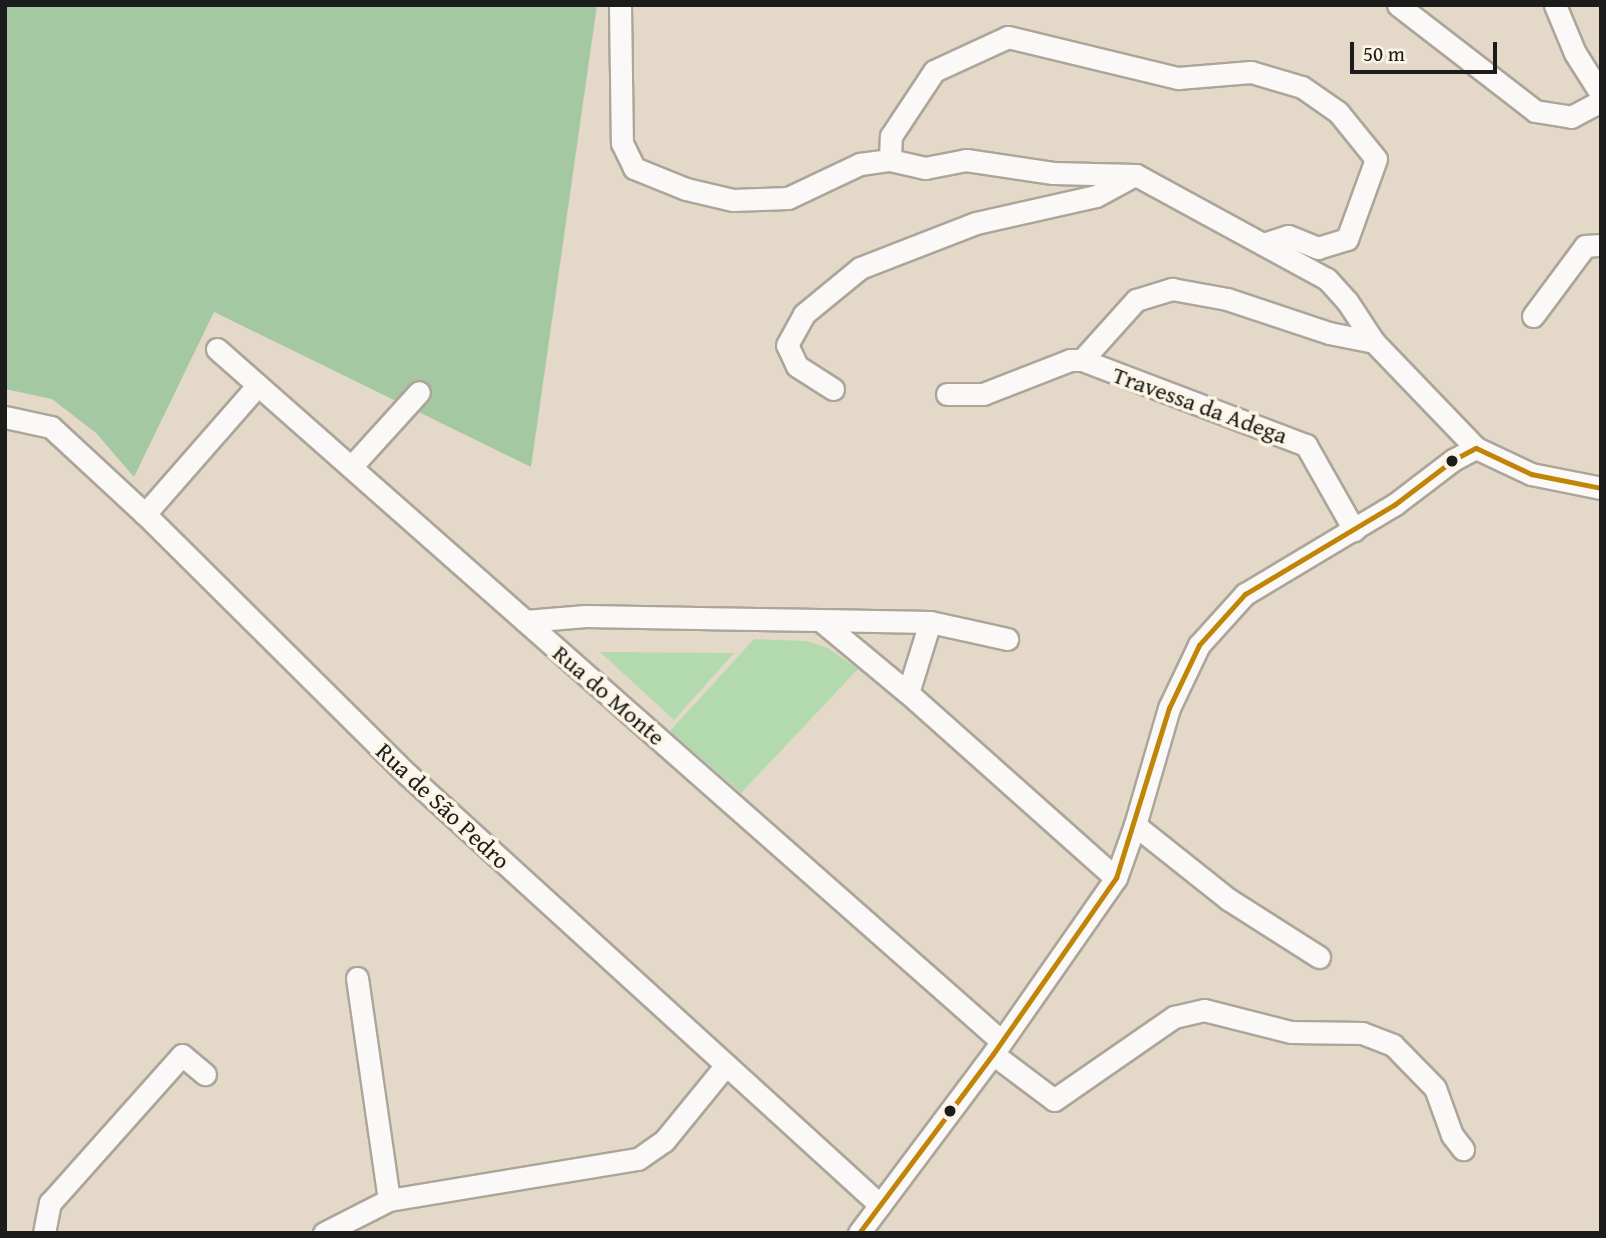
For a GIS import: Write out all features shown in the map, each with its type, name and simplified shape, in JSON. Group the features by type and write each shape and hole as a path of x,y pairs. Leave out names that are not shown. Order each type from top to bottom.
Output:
{"street":[{"path":"620,5 622,143 634,168 686,190 733,200 788,198 860,164 890,160 925,168 967,160 1053,173 1136,174 1327,279 1347,301 1374,342 1476,447 1531,474 1601,488"},
{"path":"1398,5 1535,111 1571,117 1601,101"},
{"path":"1555,5 1575,52 1601,94"},
{"path":"890,160 891,136 934,71 1008,37 1178,78 1251,72 1302,88 1338,112 1376,159 1347,239 1318,248 1288,236 1263,244"},
{"path":"833,389 797,366 787,345 803,314 860,268 976,223 1096,196 1136,174"},
{"path":"1533,316 1586,246 1601,245"},
{"name":"Travessa da Adega","path":"1082,360 1136,300 1172,289 1227,299 1329,333 1374,342"},
{"name":"Rua do Monte","path":"217,349 525,621 1054,1100 1174,1017 1205,1010 1291,1032 1362,1033 1393,1045 1435,1088 1452,1135 1463,1149"},
{"name":"Travessa da Adega","path":"947,394 983,394 1070,360 1082,360 1306,445 1354,530"},
{"path":"145,514 258,385"},
{"path":"351,467 419,392"},
{"name":"Rua de São Pedro","path":"5,417 51,427 145,514 407,774 880,1205"},
{"path":"862,1232 1116,878 1135,825 1168,708 1199,645 1245,594 1394,505 1453,460 1476,447"},
{"path":"525,621 586,615 930,622 1007,639"},
{"path":"820,620 908,693 1116,878"},
{"path":"908,693 930,622"},
{"path":"1135,825 1228,899 1319,957"},
{"path":"357,978 389,1200"},
{"path":"44,1233 50,1203 183,1055 205,1074"},
{"path":"324,1233 389,1200 638,1159 664,1140 726,1065"}],"green space":[{"path":"5,5 597,5 531,467 214,312 134,477 96,433 52,399 5,389"},
{"path":"754,639 806,641 828,648 858,669 741,793 670,731"},
{"path":"600,652 611,652 734,653 674,720"}],"transit line":[{"path":"859,1233 993,1054 1116,878 1169,708 1199,645 1245,594 1394,505 1453,460 1476,448 1531,474 1601,488"}]}
